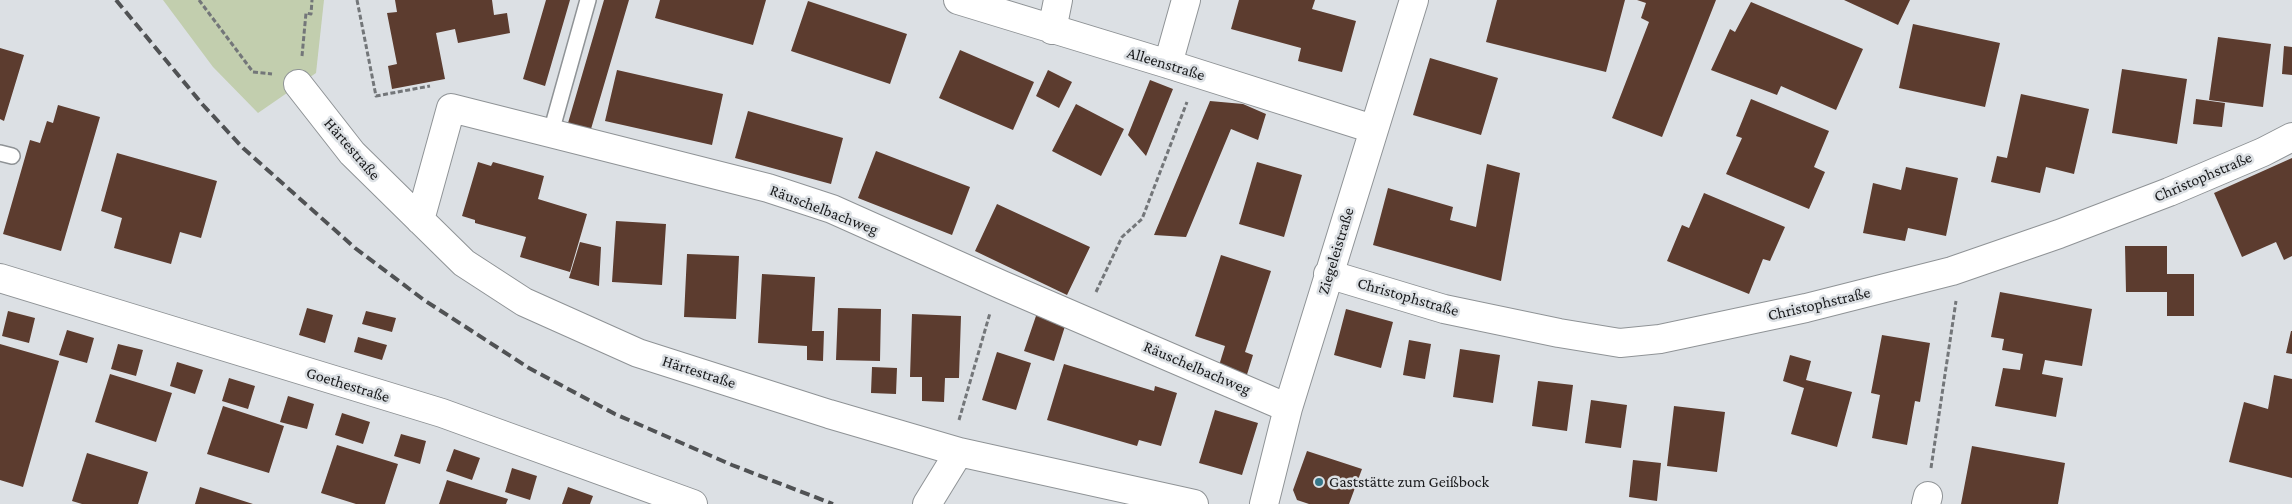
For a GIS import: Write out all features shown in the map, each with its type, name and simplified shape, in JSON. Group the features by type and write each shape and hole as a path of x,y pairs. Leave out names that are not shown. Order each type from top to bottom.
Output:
{"street":[{"name":"Alleenstraße","path":"958,0 1198,73 1373,129"},
{"path":"1052,30 1058,0"},
{"path":"1168,64 1186,0"},
{"name":"Ziegeleistraße","path":"1264,504 1288,408 1414,0"},
{"name":"Härtestraße","path":"295,80 352,153 464,263 492,283 524,302 638,353 955,451 1190,503"},
{"name":"Räuschelbachweg","path":"451,108 768,188 832,210 1288,408"},
{"path":"420,220 451,108"},
{"name":"Christophstraße","path":"1328,274 1444,309 1559,334 1620,343 1660,339 1796,310 1952,271 2059,234 2160,195 2263,152 2292,137"},
{"name":"Goethestraße","path":"0,278 442,413 693,504"},
{"path":"927,504 955,451"}],"lane":[{"path":"551,132 588,0"}],"path":[{"path":"199,0 253,72 295,80 300,71 306,13 311,14 312,0"},
{"path":"357,0 376,96 448,83 451,108"},
{"path":"1083,319 1122,236 1142,219 1198,73"},
{"path":"1927,500 1956,298 1952,271"},
{"path":"955,451 990,312 1002,285"}],"green space":[{"path":"163,0 324,0 316,73 258,113 213,67"}],"building":[{"path":"395,0 492,0 494,15 507,13 510,33 458,43 455,29 436,33 445,79 392,89 388,66 397,64 387,13 397,12"},
{"path":"546,0 570,0 545,86 523,79"},
{"path":"604,0 629,0 591,129 568,123"},
{"path":"660,0 766,0 753,45 655,18"},
{"path":"1239,0 1315,0 1312,9 1356,21 1342,72 1298,61 1301,48 1231,29"},
{"path":"1497,0 1625,0 1606,72 1486,42"},
{"path":"1637,0 1716,0 1662,137 1612,118 1649,22 1641,18 1646,3"},
{"path":"1844,0 1910,0 1898,25"},
{"path":"808,1 907,34 890,84 791,51"},
{"path":"1751,2 1863,49 1836,110 1781,86 1777,95 1711,70 1730,29 1735,32"},
{"path":"1913,24 2000,43 1985,107 1899,88"},
{"path":"2218,37 2271,44 2263,107 2209,100"},
{"path":"2284,46 2292,47 2292,75 2282,74"},
{"path":"0,48 24,55 4,121 0,119"},
{"path":"960,50 1034,82 1013,130 939,98"},
{"path":"1430,58 1498,78 1481,135 1413,115"},
{"path":"2122,69 2187,79 2177,144 2112,133"},
{"path":"617,70 723,94 712,145 605,121"},
{"path":"1048,70 1072,82 1059,108 1036,96"},
{"path":"1150,80 1173,89 1146,156 1128,135"},
{"path":"2021,94 2089,109 2074,174 2046,167 2040,193 1991,182 1997,156 2007,158"},
{"path":"1751,99 1829,131 1814,167 1825,172 1809,209 1726,174 1742,138 1736,136"},
{"path":"2196,99 2225,103 2222,127 2193,124"},
{"path":"1210,101 1243,104 1266,114 1258,140 1231,129 1186,237 1154,235"},
{"path":"1076,104 1124,129 1101,176 1052,151"},
{"path":"58,105 100,117 61,251 3,234 30,140 40,143 47,121 53,123"},
{"path":"748,111 843,138 831,184 735,158"},
{"path":"876,151 970,187 952,235 858,198"},
{"path":"117,153 217,181 201,238 180,232 171,264 114,248 122,218 101,211"},
{"path":"2292,158 2292,256 2284,260 2276,242 2242,257 2214,193"},
{"path":"478,162 491,166 493,162 544,176 538,199 587,214 570,272 520,257 526,237 475,223 475,220 462,216"},
{"path":"1257,162 1302,175 1284,237 1239,224"},
{"path":"1487,164 1520,173 1501,281 1373,245 1388,188 1453,207 1450,220 1476,227"},
{"path":"1906,167 1958,178 1946,236 1908,228 1905,241 1863,233 1873,183 1901,190"},
{"path":"1704,193 1785,227 1770,261 1763,259 1749,294 1667,261 1682,225 1689,228"},
{"path":"997,204 1090,247 1067,295 975,251"},
{"path":"616,221 666,224 662,285 612,282"},
{"path":"580,242 601,247 599,286 569,278"},
{"path":"2125,246 2167,246 2167,274 2194,274 2194,316 2167,316 2167,292 2126,292"},
{"path":"687,254 739,256 736,319 684,317"},
{"path":"1221,255 1271,271 1245,352 1253,355 1245,381 1217,372 1225,346 1195,336"},
{"path":"762,274 815,277 812,331 824,331 823,361 807,360 807,346 758,343"},
{"path":"2000,292 2092,309 2082,366 2045,360 2042,374 2063,378 2056,417 1995,406 2003,368 2020,370 2023,354 2002,350 2004,339 1991,337"},
{"path":"307,308 333,315 325,343 299,335"},
{"path":"838,308 881,309 880,361 836,360"},
{"path":"1346,309 1393,322 1381,368 1334,355"},
{"path":"8,311 35,318 29,343 2,336"},
{"path":"366,311 396,318 392,332 362,324"},
{"path":"1037,313 1066,323 1054,361 1024,351"},
{"path":"912,314 961,316 959,378 945,378 944,402 922,401 922,377 910,377"},
{"path":"67,330 94,338 87,363 59,355"},
{"path":"2292,331 2292,354 2286,353"},
{"path":"1882,335 1930,343 1920,402 1915,401 1907,445 1872,438 1880,395 1871,393"},
{"path":"358,337 387,345 382,360 354,352"},
{"path":"1409,340 1431,344 1425,379 1403,375"},
{"path":"0,344 59,361 23,487 0,480"},
{"path":"118,344 143,350 136,376 111,369"},
{"path":"1460,349 1500,355 1493,403 1453,397"},
{"path":"997,352 1031,363 1016,410 982,400"},
{"path":"1790,355 1811,361 1806,380 1852,392 1837,447 1791,434 1804,388 1783,381"},
{"path":"177,362 203,370 195,394 170,386"},
{"path":"1064,364 1154,391 1155,386 1177,393 1161,446 1139,440 1137,446 1047,420"},
{"path":"872,367 897,368 896,394 871,393"},
{"path":"110,374 172,393 156,442 95,422"},
{"path":"2274,375 2292,379 2292,478 2229,462 2244,402 2268,409"},
{"path":"229,378 255,386 248,409 222,401"},
{"path":"1538,381 1573,385 1567,431 1532,426"},
{"path":"288,396 314,404 307,429 280,422"},
{"path":"1591,400 1627,405 1621,448 1585,443"},
{"path":"223,406 284,426 269,473 207,454"},
{"path":"1674,406 1725,412 1717,472 1667,466"},
{"path":"1215,410 1258,423 1242,475 1199,463"},
{"path":"342,413 370,422 363,444 335,435"},
{"path":"401,434 426,441 420,464 394,456"},
{"path":"337,445 398,464 385,504 356,504 321,493"},
{"path":"1972,446 2065,463 2058,504 1961,504"},
{"path":"454,449 480,458 472,480 446,471"},
{"path":"1307,451 1362,469 1349,504 1309,504 1297,500 1293,490"},
{"path":"87,453 148,472 138,504 82,504 72,501"},
{"path":"1633,460 1661,463 1657,501 1629,497"},
{"path":"512,468 537,476 530,500 505,492"},
{"path":"447,480 508,499 506,504 439,504"},
{"path":"200,487 253,504 195,504"},
{"path":"568,487 593,496 590,504 562,504"}],"railway":[{"path":"116,0 203,105 243,148 355,248 424,300 529,368 615,414 732,465 833,504"}],"place":[{"name":"Gaststätte zum Geißbock","path":"1319,482"}]}
